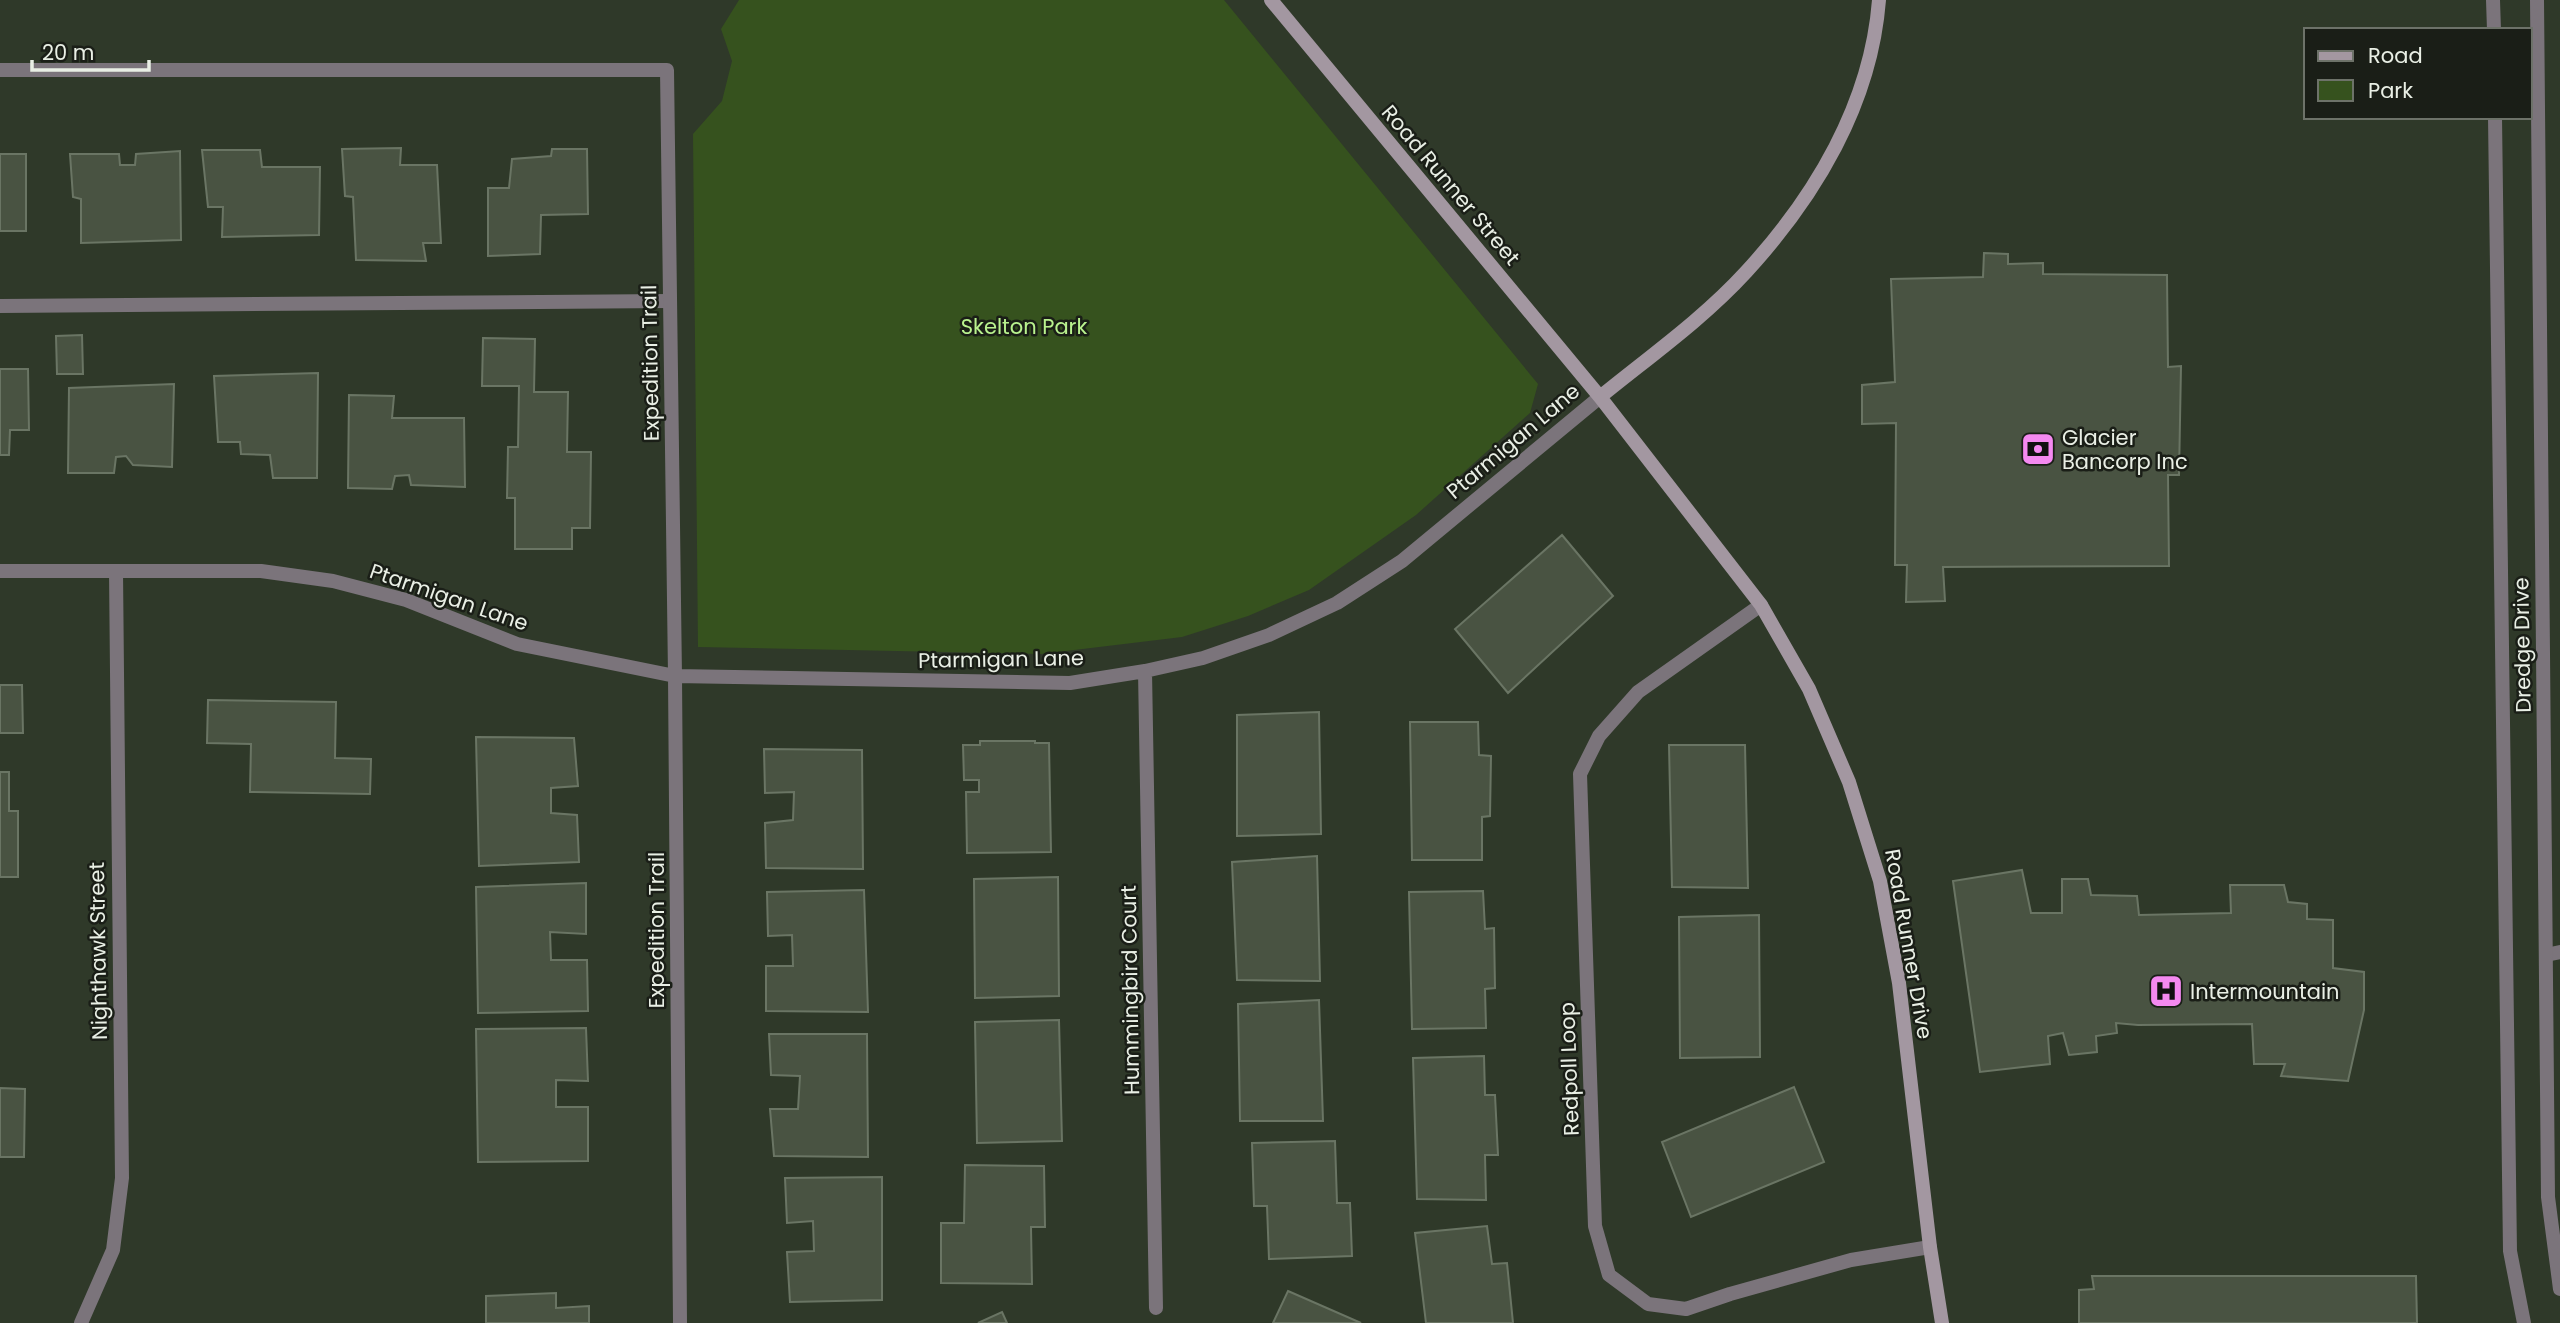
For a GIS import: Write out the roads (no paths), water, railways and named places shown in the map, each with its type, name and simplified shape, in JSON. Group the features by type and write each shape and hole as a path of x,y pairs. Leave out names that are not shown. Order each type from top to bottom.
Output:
{"street":[{"name":"Road Runner Street","path":"1271,0 1600,397"},
{"name":"Ptarmigan Lane","path":"0,571 261,571 333,581 406,600 517,644 675,676 1070,682 1145,671 1203,658 1269,635 1337,603 1402,561 1745,273 1797,211 1835,147 1858,97 1871,54 1879,0"},
{"path":"2493,0 2494,28"},
{"name":"Dredge Drive","path":"2537,0 2553,954 2548,1197 2560,1289"},
{"name":"Expedition Trail","path":"0,71 667,70 680,1323"},
{"name":"Dredge Drive","path":"2495,119 2510,1251 2524,1323"},
{"path":"0,306 670,301"},
{"name":"Road Runner Drive","path":"1600,397 1761,605 1809,689 1858,806 1880,881 1899,983 1930,1247 1942,1323"},
{"name":"Nighthawk Street","path":"81,1323 98,1290 113,1250 121,1178 116,571"},
{"name":"Redpoll Loop","path":"1761,605 1638,692 1599,736 1580,774 1595,1226 1609,1275 1648,1304 1686,1309 1730,1294 1851,1261 1930,1247"},
{"name":"Hummingbird Court","path":"1145,671 1156,1308"}],"place":[{"name":"Glacier Bancorp Inc","path":"2038,449"},
{"name":"Intermountain","path":"2166,991"}],"park label":[{"name":"Skelton Park","path":"1024,326"}]}
